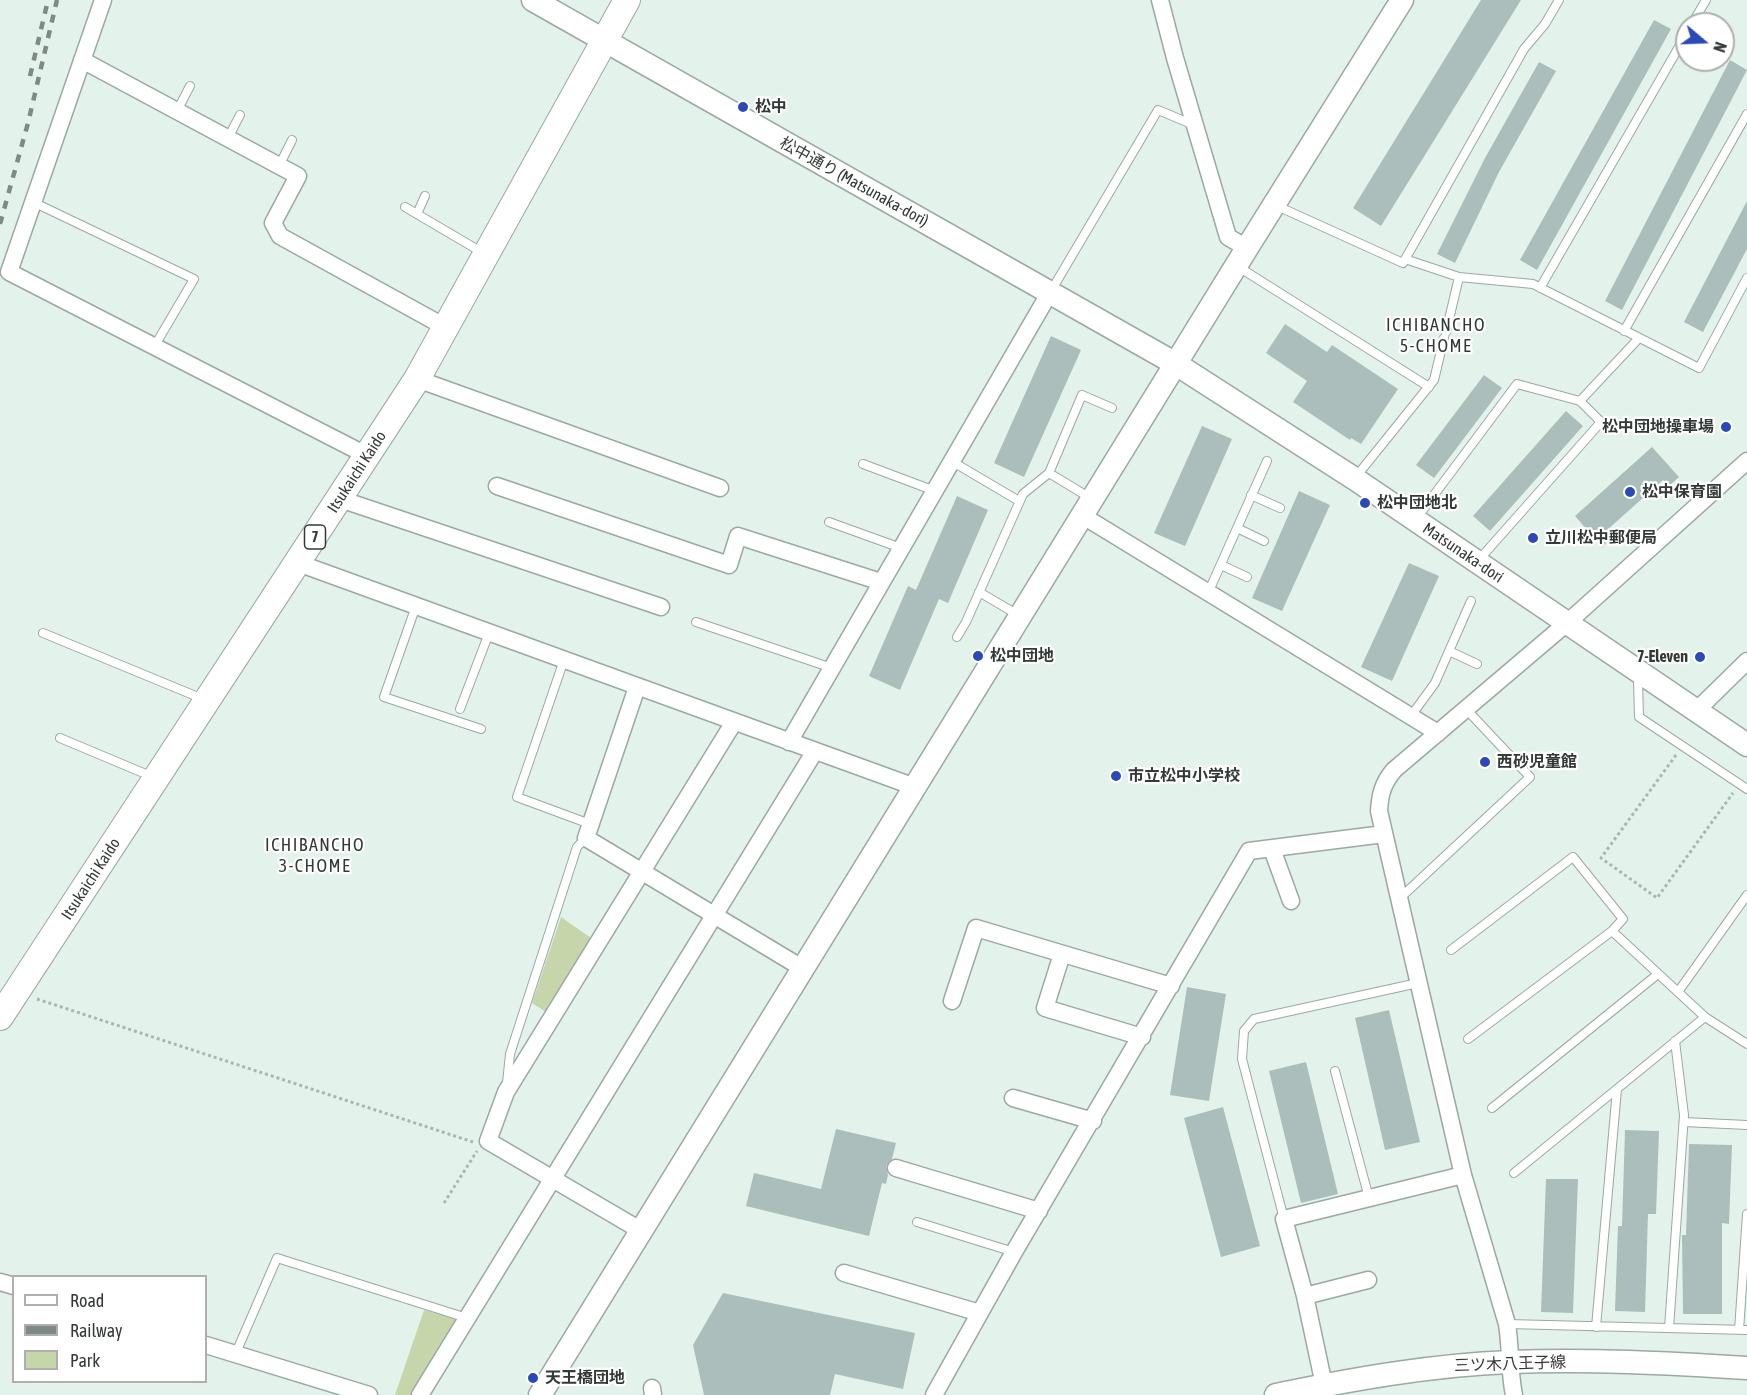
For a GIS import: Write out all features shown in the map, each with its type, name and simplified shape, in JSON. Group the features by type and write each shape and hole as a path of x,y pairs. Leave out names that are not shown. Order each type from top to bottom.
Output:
{"main road":[{"name":"Itsukaichi Kaido","path":"0,1017 417,379 627,0"}],"street":[{"path":"103,0 9,272 368,456"},
{"name":"松中通り (Matsunaka-dori)","path":"533,0 1176,364"},
{"path":"1160,0 1228,237 1242,257"},
{"path":"540,1395 1402,0"},
{"path":"82,60 298,176 273,223 280,236 447,328"},
{"path":"789,742 1050,292"},
{"name":"Matsunaka-dori","path":"1176,364 1355,479 1747,745"},
{"path":"417,379 720,488"},
{"path":"1514,1395 1510,1377 1511,1349 1507,1324 1463,1175 1398,900 1379,811 1379,796 1382,787 1394,770 1567,623 1747,461"},
{"path":"497,486 729,565 738,536 881,582"},
{"path":"339,499 661,607"},
{"path":"1088,508 1208,593 1438,733"},
{"path":"298,563 915,787"},
{"path":"1696,711 1747,660"},
{"path":"637,687 588,831 642,872 802,968"},
{"path":"640,1230 488,1141 506,1092 734,723"},
{"path":"420,1395 815,751"},
{"path":"934,1395 1014,1252 1093,1121 1249,851 1384,834"},
{"path":"1272,849 1291,901"},
{"path":"952,1001 976,928 1171,986"},
{"path":"1062,954 1045,1008 1142,1037"},
{"path":"1013,1098 1093,1121"},
{"path":"896,1168 1038,1211"},
{"path":"1324,1385 1305,1296 1284,1219 1463,1175"},
{"path":"844,1273 980,1313"},
{"path":"1305,1296 1368,1280"},
{"path":"207,1345 369,1395"},
{"name":"三ツ木八王子線","path":"1276,1395 1420,1370 1510,1362 1633,1362 1747,1368"}],"lane":[{"path":"1275,205 1403,263 1524,49 1545,24 1559,0"},
{"path":"1540,288 1675,54"},
{"path":"177,111 190,86"},
{"path":"1050,292 1158,111 1194,125"},
{"path":"1624,331 1747,114"},
{"path":"228,138 240,115"},
{"path":"279,166 292,140"},
{"path":"417,214 425,196"},
{"path":"33,201 194,279 153,347"},
{"path":"405,207 486,255"},
{"path":"1242,257 1429,387"},
{"path":"1405,259 1459,277 1533,284 1699,368 1747,278"},
{"path":"1355,479 1434,380 1459,277"},
{"path":"1580,401 1639,338"},
{"path":"1415,521 1517,384 1580,401 1601,422 1477,562"},
{"path":"957,637 1019,501 1023,494 1049,473 1082,395 1112,408"},
{"path":"1208,593 1267,461"},
{"path":"952,462 1019,501"},
{"path":"863,464 935,490"},
{"path":"1049,473 1088,508"},
{"path":"1251,495 1280,508"},
{"path":"829,522 901,548"},
{"path":"1237,528 1264,541"},
{"path":"1221,565 1247,577"},
{"path":"979,592 1020,616"},
{"path":"1411,716 1435,683 1471,601"},
{"path":"416,606 384,697 481,729"},
{"path":"696,622 832,668"},
{"path":"43,633 208,701"},
{"path":"460,709 489,633"},
{"path":"1449,651 1477,664"},
{"path":"506,1092 513,1043 576,847 588,831 516,797 564,660"},
{"path":"1642,675 1638,681 1639,717 1743,787"},
{"path":"1398,900 1530,777 1466,709"},
{"path":"60,738 157,779"},
{"path":"1451,950 1573,857 1623,919 1612,931 1468,1039"},
{"path":"1678,992 1747,895"},
{"path":"1612,931 1705,1017 1747,1044"},
{"path":"1492,1108 1658,974"},
{"path":"1284,1219 1242,1059 1244,1031 1254,1019 1418,983"},
{"path":"1514,1173 1705,1017"},
{"path":"1669,1328 1684,1122 1675,1041"},
{"path":"1335,1071 1369,1198"},
{"path":"1596,1327 1617,1089"},
{"path":"1684,1122 1747,1125"},
{"path":"1507,1324 1743,1330 1747,1214"},
{"path":"917,1222 1014,1252"},
{"path":"235,1354 277,1258 467,1318"}],"path":[{"path":"1682,746 1601,858 1657,898 1743,787"},
{"path":"16,992 481,1145 444,1203"}],"green space":[{"path":"561,917 594,940 549,1014 532,1003"},
{"path":"424,1310 459,1319 415,1395 395,1395"}],"building":[{"path":"1481,0 1521,0 1381,226 1353,208"},
{"path":"1654,20 1671,29 1537,270 1520,260"},
{"path":"1539,62 1556,71 1499,172 1455,263 1437,254 1485,158"},
{"path":"1735,63 1747,70 1622,310 1605,301 1724,72 1735,72"},
{"path":"1747,201 1747,249 1703,332 1684,322"},
{"path":"1285,324 1327,352 1332,345 1398,389 1361,444 1351,438 1350,440 1293,402 1307,381 1266,353"},
{"path":"1051,336 1081,350 1024,477 994,463"},
{"path":"1484,375 1502,388 1434,478 1416,465"},
{"path":"1566,411 1583,426 1490,531 1473,516"},
{"path":"1202,426 1232,439 1185,546 1154,533"},
{"path":"1652,447 1679,477 1669,486 1663,480 1607,530 1613,537 1602,547 1575,516"},
{"path":"1299,491 1330,505 1282,611 1252,598"},
{"path":"957,496 988,510 948,603 939,599 900,690 869,676 908,586 916,590"},
{"path":"1409,563 1439,576 1392,681 1361,667"},
{"path":"1187,987 1226,994 1209,1101 1170,1095"},
{"path":"1389,1010 1420,1142 1385,1150 1355,1018"},
{"path":"1306,1062 1338,1194 1301,1203 1269,1071"},
{"path":"1223,1107 1260,1246 1221,1257 1184,1118"},
{"path":"836,1129 896,1143 892,1159 886,1166 888,1175 886,1184 882,1183 869,1236 746,1206 754,1173 821,1189"},
{"path":"1625,1130 1659,1131 1656,1214 1648,1214 1645,1312 1615,1311 1618,1226 1622,1226"},
{"path":"1689,1144 1732,1145 1729,1224 1722,1223 1722,1314 1683,1314 1682,1235 1686,1235"},
{"path":"1546,1179 1578,1179 1573,1313 1541,1312"},
{"path":"723,1293 915,1333 903,1389 835,1374 830,1395 704,1395 693,1345"}],"railway":[{"path":"30,76 48,0"},
{"path":"0,224 28,123 57,0"}],"place":[{"name":"松中","path":"743,107"},
{"name":"松中団地操車場","path":"1726,427"},
{"name":"松中保育園","path":"1630,492"},
{"name":"松中団地北","path":"1365,503"},
{"name":"立川松中郵便局","path":"1533,538"},
{"name":"松中団地","path":"978,656"},
{"name":"7-Eleven","path":"1700,657"},
{"name":"西砂児童館","path":"1485,762"},
{"name":"市立松中小学校","path":"1116,776"},
{"name":"天王橋団地","path":"533,1378"}],"district":[{"name":"ICHIBANCHO 5-CHOME","path":"1436,335"},
{"name":"ICHIBANCHO 3-CHOME","path":"315,855"}]}
